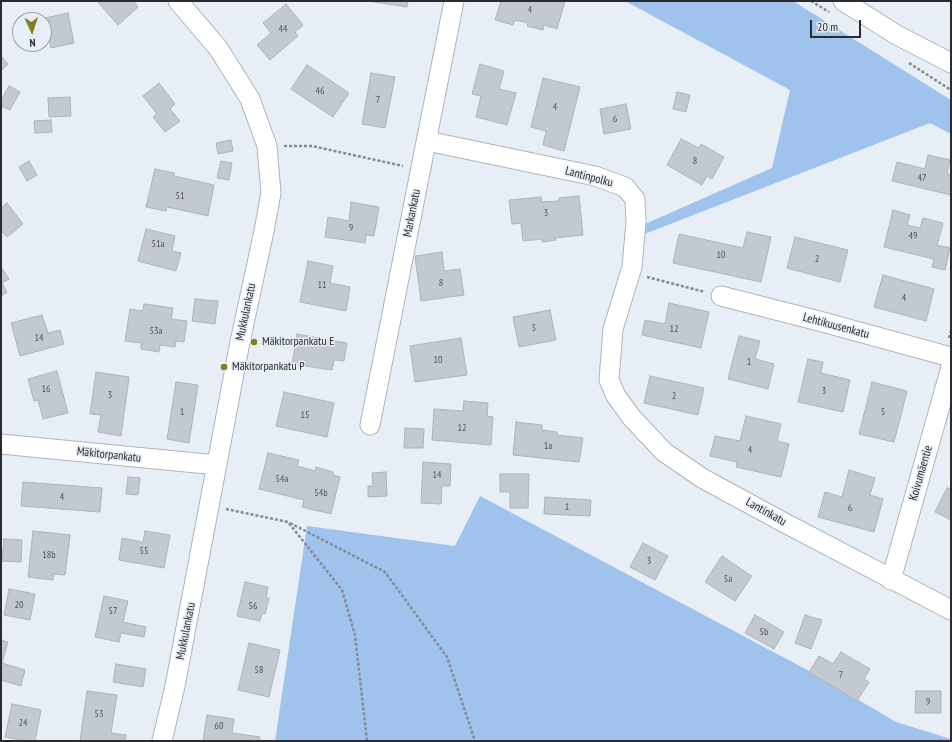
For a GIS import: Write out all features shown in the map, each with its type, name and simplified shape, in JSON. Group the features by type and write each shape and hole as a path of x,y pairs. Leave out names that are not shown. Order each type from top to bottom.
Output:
{"street":[{"name":"Mukkulankatu","path":"162,741 175,686 240,342 271,194 267,146 250,98 218,48 178,1"},
{"name":"Markankatu","path":"370,425 454,1"},
{"path":"843,1 895,34 951,63"},
{"name":"Lantinpolku","path":"427,141 595,176 625,187 635,199 636,222 632,267 613,329 609,380"},
{"name":"Lehtikuusenkatu","path":"721,296 951,357"},
{"name":"Koivumäentie","path":"891,580 951,367"},
{"name":"Lantinkatu","path":"609,380 616,396 632,418 664,452 702,478 891,580 951,610"},
{"name":"Mäkitorpankatu","path":"1,444 217,465"}],"path":[{"path":"267,146 312,146 421,169"},
{"path":"630,273 721,296"},
{"path":"210,505 288,522 385,572 447,657 475,741"},
{"path":"288,522 342,590 355,635 367,741"}],"shaded area":[{"path":"625,1 793,1 951,100 951,134 930,123 642,235 645,224 772,168 790,90"},
{"path":"480,496 813,673 896,722 951,739 951,741 275,741 307,526 455,546"}],"building":[{"path":"97,1 133,1 138,7 118,25"},
{"path":"368,1 408,1 407,7"},
{"path":"501,1 565,1 557,29 544,25 543,30 527,26 528,23 515,20 513,25 495,20"},
{"path":"286,4 303,25 295,32 298,36 270,60 257,45 271,33 263,23"},
{"path":"68,13 74,43 52,48 52,16"},
{"path":"1,56 8,64 1,71"},
{"path":"480,64 504,71 499,89 516,93 507,125 476,117 481,96 472,94"},
{"path":"307,65 349,93 333,117 291,89"},
{"path":"371,73 395,77 385,128 362,124"},
{"path":"543,78 580,87 564,151 543,145 546,131 531,127"},
{"path":"159,83 175,104 170,109 180,121 165,132 153,117 157,114 143,96"},
{"path":"9,86 20,92 10,110 1,106 1,101"},
{"path":"677,92 690,95 686,112 673,109"},
{"path":"70,97 71,116 49,117 48,98"},
{"path":"626,104 631,129 604,134 600,109"},
{"path":"51,120 52,132 35,133 34,121"},
{"path":"681,139 699,148 701,144 724,157 712,179 707,176 702,185 667,165"},
{"path":"231,140 233,151 218,154 216,143"},
{"path":"928,155 950,160 947,174 951,175 951,195 892,181 897,162 925,169"},
{"path":"29,161 37,175 27,181 19,167"},
{"path":"221,161 232,163 229,180 217,178"},
{"path":"155,169 174,173 174,176 214,185 208,216 167,207 166,211 146,207"},
{"path":"579,196 583,235 555,238 556,240 542,242 542,239 523,241 521,223 512,224 509,200 541,197 542,202 559,201 559,198"},
{"path":"351,202 379,207 374,236 366,235 365,243 325,237 328,217 349,221"},
{"path":"7,203 23,224 7,237 1,231 1,208"},
{"path":"893,210 910,215 907,225 920,228 923,218 943,223 937,245 950,248 945,270 932,267 934,259 884,247"},
{"path":"146,229 175,236 172,251 181,253 176,271 138,261"},
{"path":"747,232 771,237 761,282 673,263 679,234 743,248"},
{"path":"795,237 848,250 840,282 787,268"},
{"path":"442,252 444,271 460,269 464,295 421,301 415,256"},
{"path":"308,261 333,266 330,283 350,287 346,311 300,302"},
{"path":"1,267 9,279 2,283 7,292 1,296"},
{"path":"883,275 934,289 926,321 874,307"},
{"path":"195,299 218,301 215,324 192,321"},
{"path":"669,303 709,312 701,348 642,335 645,320 665,324"},
{"path":"144,304 173,308 171,319 187,321 184,342 176,341 175,347 160,345 159,352 141,349 141,343 125,341 130,309 143,311"},
{"path":"550,310 556,340 519,347 513,317"},
{"path":"42,315 48,333 60,330 64,344 20,356 11,323"},
{"path":"297,334 347,343 344,361 334,360 332,370 292,364"},
{"path":"739,336 760,341 755,359 774,364 768,389 728,379"},
{"path":"461,338 467,375 415,382 410,346"},
{"path":"808,359 823,362 821,373 850,380 843,412 798,402"},
{"path":"57,371 68,413 43,419 38,400 34,401 28,379"},
{"path":"96,372 129,377 121,436 98,432 101,415 90,414"},
{"path":"650,376 704,388 698,415 644,403"},
{"path":"176,382 198,385 189,443 167,439"},
{"path":"872,382 907,391 894,442 859,434"},
{"path":"284,392 334,403 327,437 276,426"},
{"path":"464,401 488,403 487,416 493,417 491,445 432,440 434,409 463,411"},
{"path":"746,416 781,424 777,441 789,444 781,477 736,467 737,462 710,456 715,436 740,441"},
{"path":"516,422 542,425 542,430 557,432 557,435 583,438 579,462 513,455"},
{"path":"405,428 424,429 423,448 404,448"},
{"path":"268,453 299,460 297,466 315,471 316,467 333,472 333,475 340,477 331,514 302,507 304,500 259,489"},
{"path":"423,462 451,464 450,486 442,486 441,504 421,503"},
{"path":"849,470 875,478 870,495 883,499 874,532 818,517 825,492 842,497"},
{"path":"386,472 387,496 368,497 368,486 373,486 372,473"},
{"path":"500,474 529,474 528,508 510,508 510,492 500,492"},
{"path":"128,477 140,478 138,495 126,494"},
{"path":"23,482 102,488 100,512 21,506"},
{"path":"947,488 951,489 951,520 935,512"},
{"path":"545,497 591,500 590,516 544,514"},
{"path":"33,531 70,535 65,575 54,574 53,580 28,577"},
{"path":"145,531 170,535 164,568 119,560 122,538 143,542"},
{"path":"4,539 22,540 21,562 2,561"},
{"path":"643,543 668,556 655,580 630,567"},
{"path":"722,556 752,576 735,601 705,582"},
{"path":"245,582 268,587 266,598 269,598 265,614 262,613 260,621 237,616"},
{"path":"9,589 35,594 30,620 4,615"},
{"path":"104,596 128,601 123,622 146,627 144,637 121,633 119,642 95,637"},
{"path":"755,615 784,632 774,649 745,633"},
{"path":"805,615 822,620 811,649 795,643"},
{"path":"1,640 8,642 2,663 25,670 21,686 1,680"},
{"path":"249,643 280,650 269,697 238,690"},
{"path":"841,652 870,669 864,679 869,682 857,701 809,672 819,656 833,664"},
{"path":"116,664 146,669 143,687 113,682"},
{"path":"87,691 117,695 111,733 126,735 125,741 80,741"},
{"path":"916,691 941,691 941,713 915,713"},
{"path":"12,704 41,710 35,741 5,737"},
{"path":"207,715 234,719 232,733 260,737 259,741 203,741"}],"place":[{"name":"Mäkitorpankatu E","path":"254,342"},
{"name":"Mäkitorpankatu P","path":"224,367"}]}
